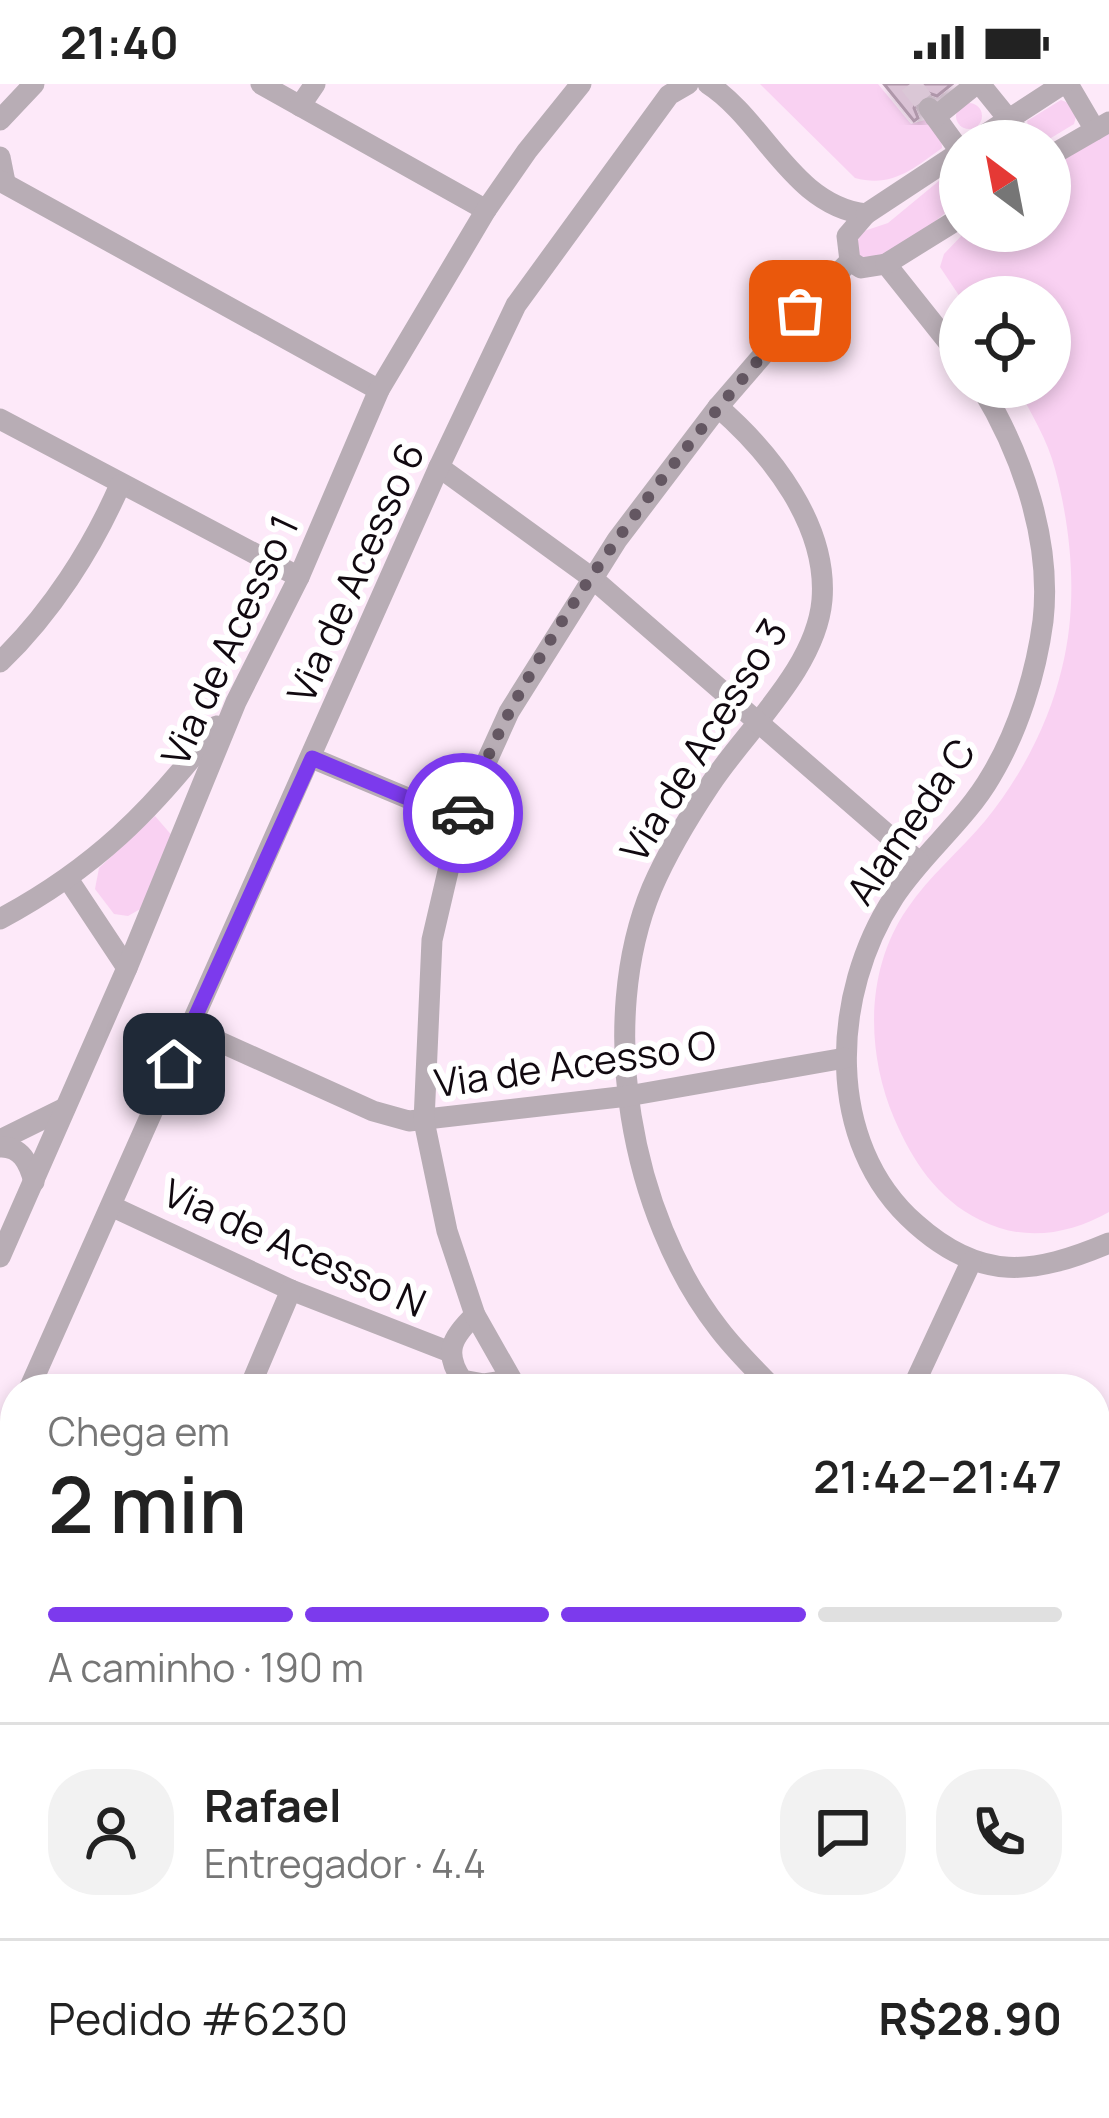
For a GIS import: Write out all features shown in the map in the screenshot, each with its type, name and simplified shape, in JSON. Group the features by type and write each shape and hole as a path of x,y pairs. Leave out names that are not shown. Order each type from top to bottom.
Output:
{"street":[{"path":"0,120 34,84"},
{"path":"261,84 486,210"},
{"path":"300,106 315,84"},
{"name":"Via de Acesso 1","path":"0,1257 127,968 236,702 299,577 379,390 486,210 581,84"},
{"name":"Via de Acesso 6","path":"36,1374 516,305 669,95 688,84"},
{"path":"709,84 813,191 839,210 866,214"},
{"path":"939,123 932,113 978,84 1011,120"},
{"path":"1003,120 1065,84 1102,126 1071,144"},
{"path":"0,157 2,182 379,390"},
{"path":"850,261 847,236 866,214 939,166"},
{"path":"850,261 861,268 886,264 939,231"},
{"path":"508,1374 475,1315 447,1231 424,1121 432,940 460,820 509,712 592,578 718,407 850,261"},
{"path":"886,264 939,331"},
{"name":"Via de Acesso 3","path":"718,407 790,489 811,528 822,601 813,642 680,831 651,891 633,956 625,1024 628,1096 658,1221 717,1327 760,1374"},
{"name":"Alameda C","path":"971,1262 934,1240 886,1190 868,1161 845,1058 856,977 883,915 919,862 973,806 1002,756 1030,682 1043,620 1044,550 994,408"},
{"path":"0,419 299,577"},
{"path":"440,467 592,578 919,862"},
{"path":"0,662 56,596 121,485"},
{"path":"0,919 100,856 172,785 236,702"},
{"path":"312,758 460,820"},
{"path":"68,879 127,968"},
{"name":"Via de Acesso O","path":"189,1028 400,1120 628,1096 845,1058"},
{"path":"0,1143 65,1108"},
{"path":"0,1143 15,1149 28,1163 34,1182"},
{"name":"Via de Acesso N","path":"111,1206 291,1290 450,1352"},
{"path":"919,1374 971,1262 1028,1268 1062,1263 1109,1243"},
{"path":"255,1374 291,1290"},
{"path":"457,1374 450,1352 453,1336 475,1315"}],"shaded area":[{"path":"760,84 878,84 911,124 932,118 939,130 939,150 891,178 855,178"},
{"path":"1061,100 1077,113 1071,126 1071,120 1029,120"},
{"path":"964,104 974,104 981,120 957,120"},
{"path":"1109,129 1109,1212 1078,1226 1029,1233 996,1227 965,1211 939,1190 918,1163 885,1093 874,1012 883,958 893,933 925,886 985,821 1010,786 1050,709 1067,644 1071,568 1061,493 1048,448 1029,408 1071,408 1071,276 946,276 940,267 946,252 1071,252 1071,153"},
{"path":"939,181 939,218 903,249 865,265 850,241 858,233 888,223"},
{"path":"155,816 174,838 142,908 128,916 114,914 95,889 99,868"}],"building":[{"path":"884,84 952,84 937,96 919,97 914,121"}],"tunnel":[{"path":"910,84 929,108"}],"way so far":[{"path":"463,813 509,712 617,540 718,407 800,311"}],"route":[{"path":"174,1064 312,758 460,820 463,813"}]}
